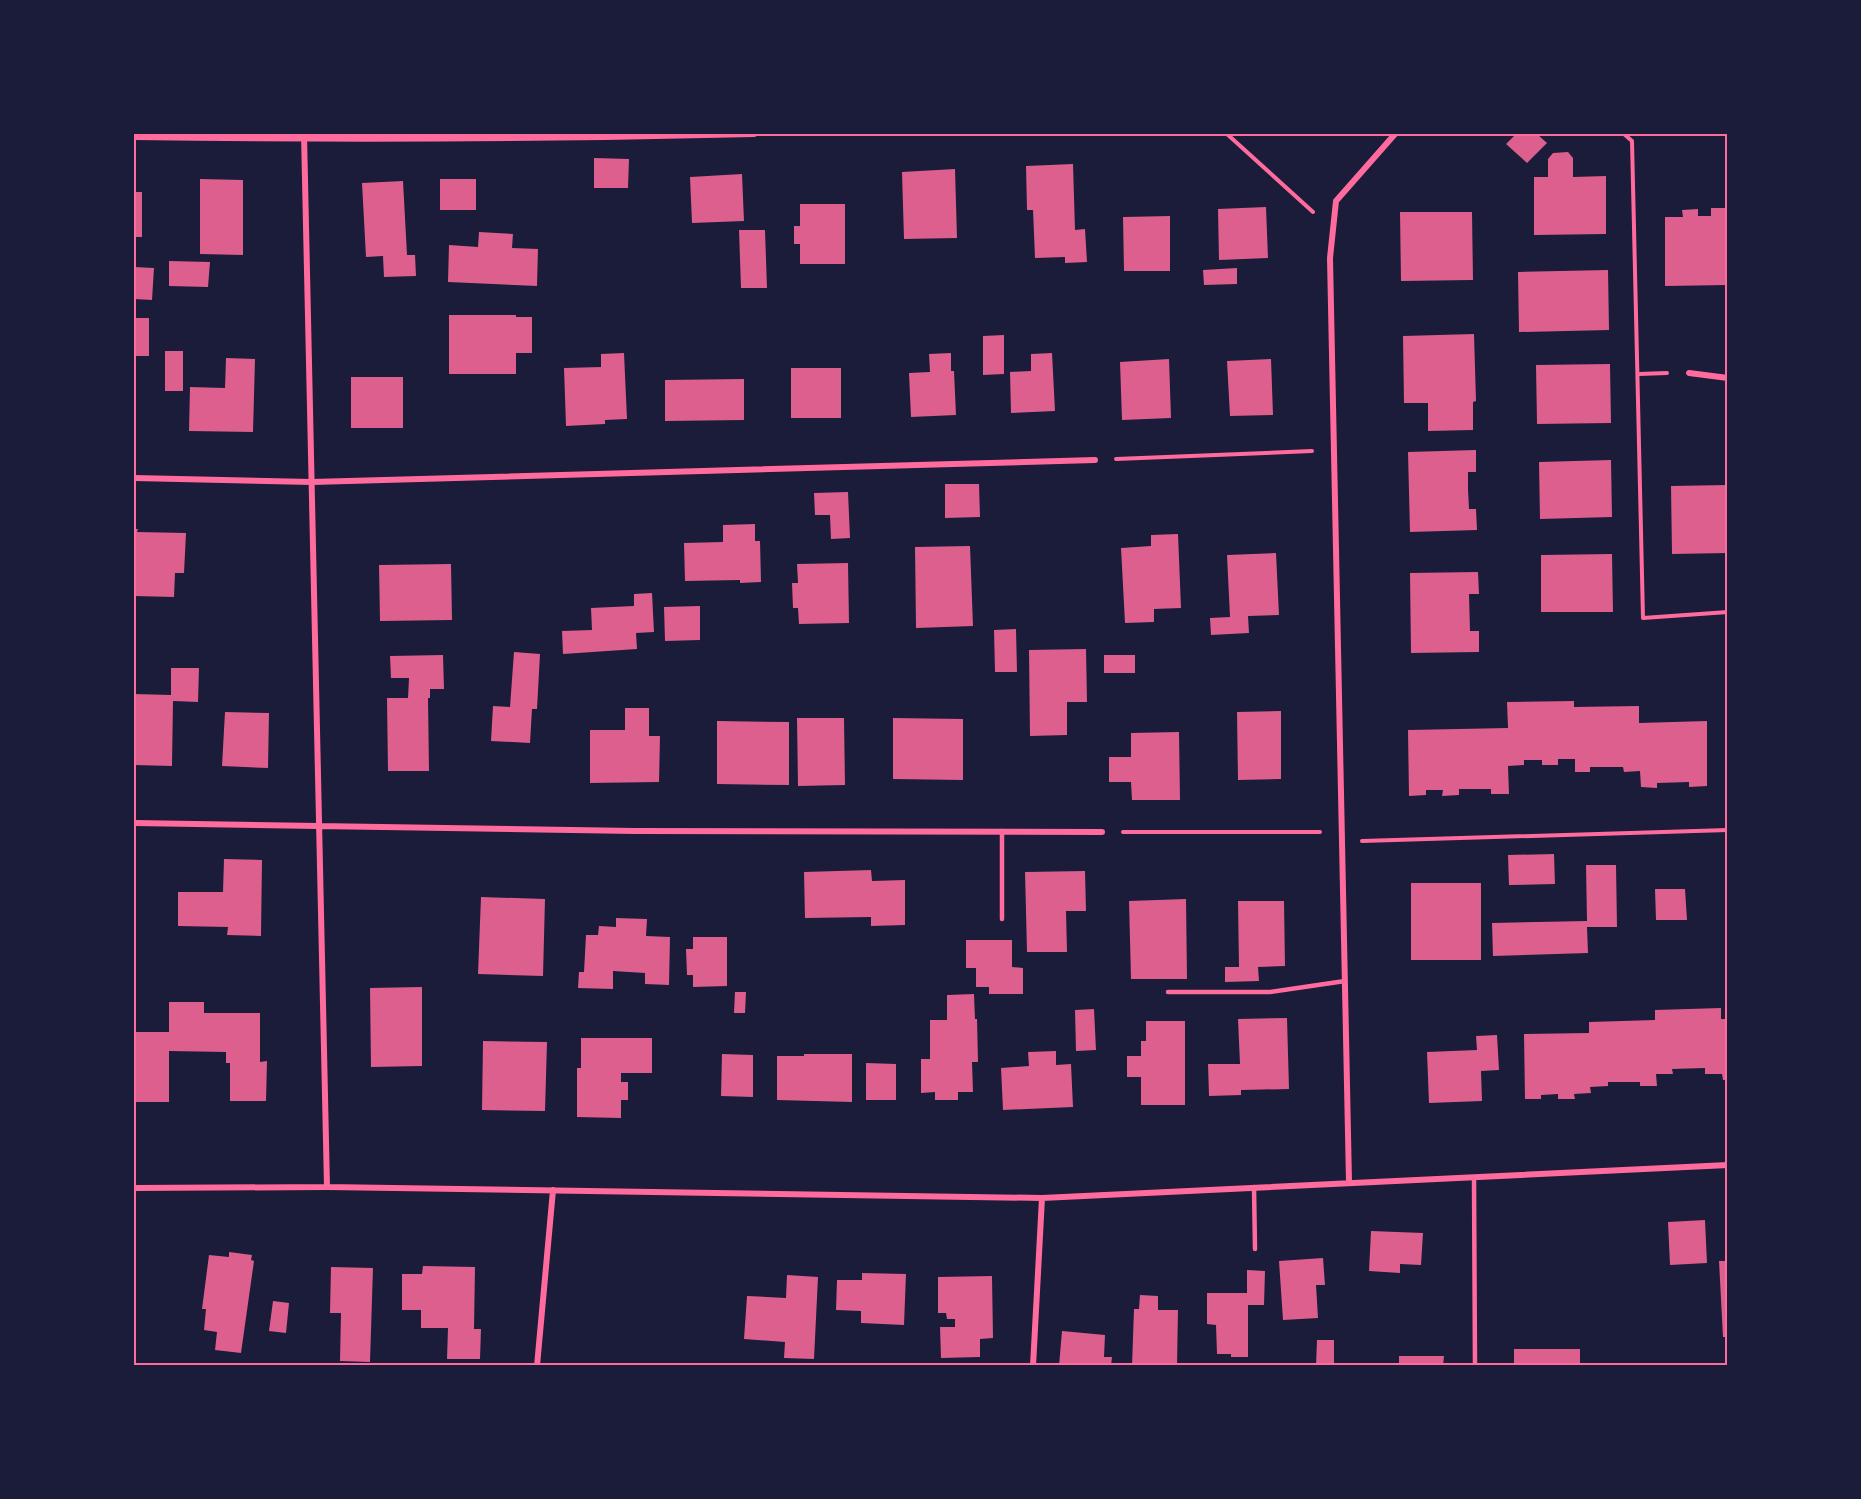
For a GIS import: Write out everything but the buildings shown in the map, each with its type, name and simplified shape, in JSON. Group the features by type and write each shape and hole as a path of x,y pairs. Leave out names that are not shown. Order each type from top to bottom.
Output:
{"street":[{"path":"134,137 590,138 754,134"},
{"path":"1349,1182 1330,258 1336,201 1395,134"},
{"path":"304,136 327,1187"},
{"path":"1689,373 1728,378"},
{"path":"134,478 312,482 1095,460"},
{"path":"134,823 635,831 1102,832"},
{"path":"134,1188 327,1187 1042,1198 1728,1165"},
{"path":"537,1365 553,1190"},
{"path":"1033,1365 1042,1198"}],"lane":[{"path":"1002,831 1002,919"},
{"path":"1168,992 1270,992 1345,981"},
{"path":"1474,1178 1475,1365"},
{"path":"1254,1187 1255,1249"}],"path":[{"path":"1227,134 1304,206 1332,227"},
{"path":"1624,134 1632,141 1643,618 1728,612"},
{"path":"1639,374 1689,373"},
{"path":"1095,460 1334,450"},
{"path":"1342,841 1728,830"},
{"path":"1102,832 1342,832"}]}
